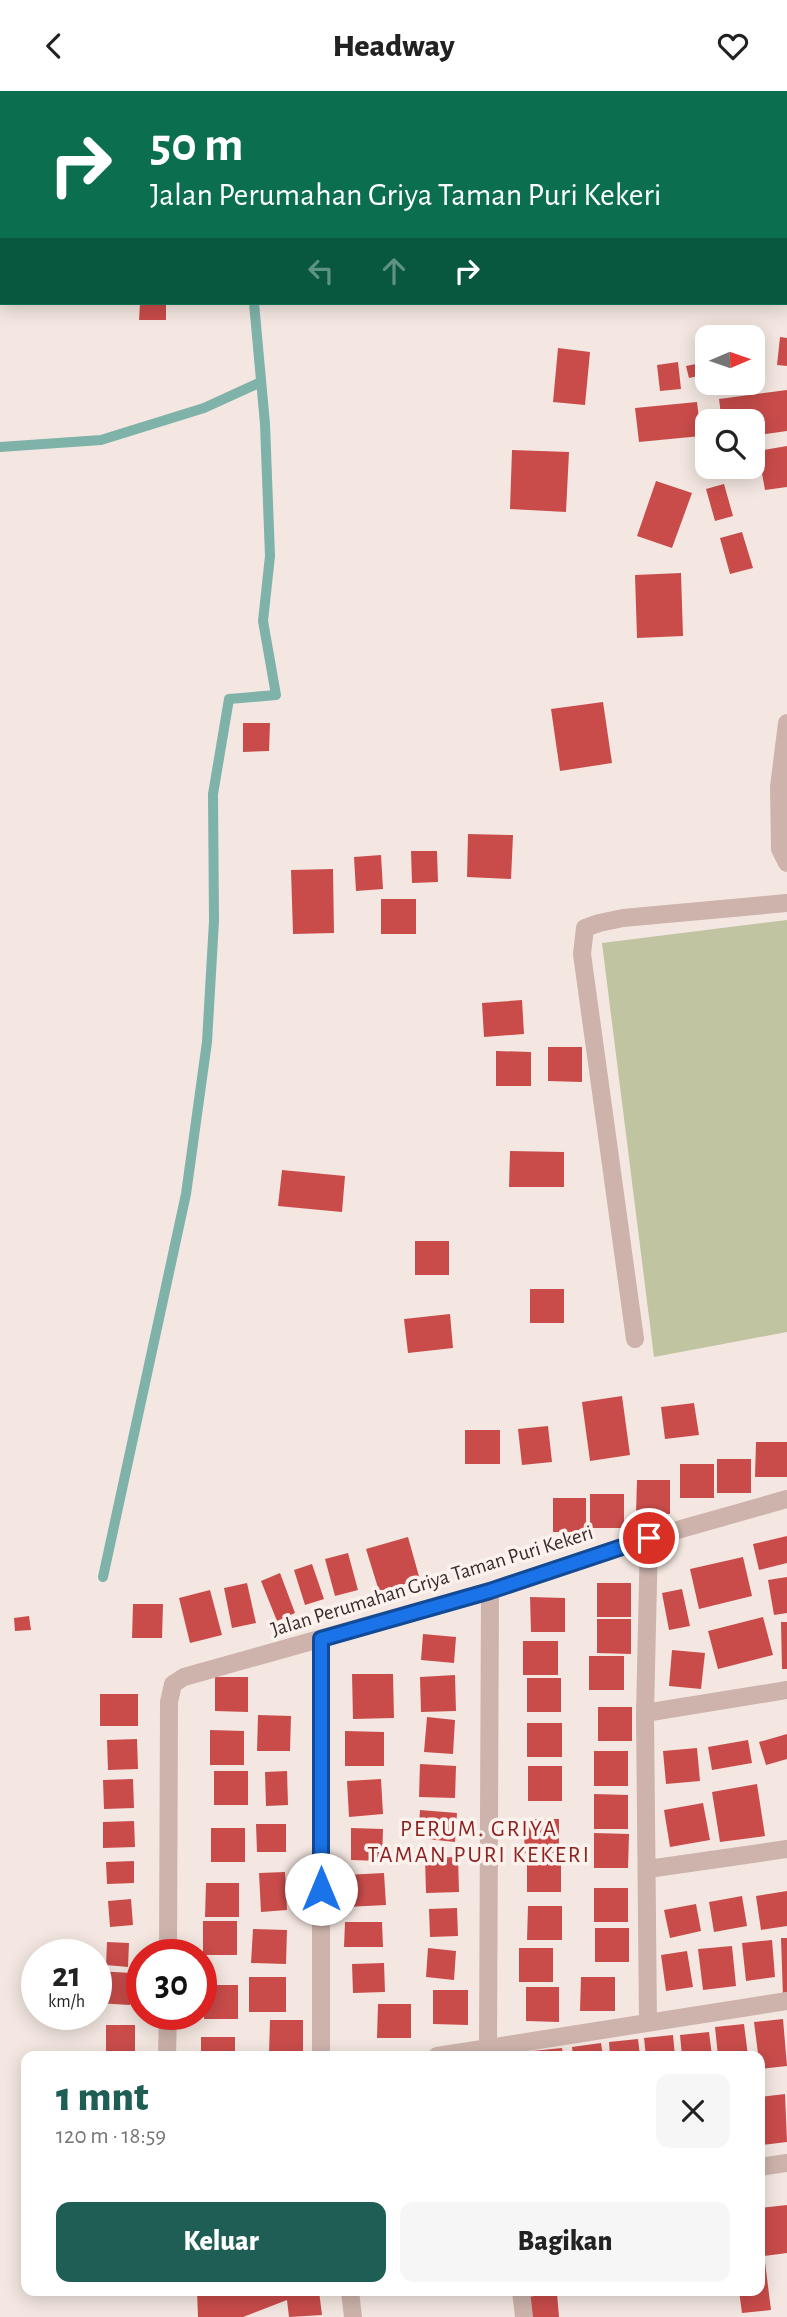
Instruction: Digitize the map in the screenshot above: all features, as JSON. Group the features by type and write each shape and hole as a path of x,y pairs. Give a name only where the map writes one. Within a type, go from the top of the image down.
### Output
{"street":[{"path":"787,723 779,787 780,849 787,863"},
{"path":"635,1339 582,954 585,928 599,922 623,918 787,903"},
{"name":"Jalan Perumahan Griya Taman Puri Kekeri","path":"168,1939 169,1702 173,1684 184,1677 490,1591 649,1538 787,1499"},
{"path":"648,2022 645,1713 649,1538"},
{"path":"488,2047 490,1591"},
{"path":"321,1639 321,2051"},
{"path":"645,1713 787,1690"},
{"path":"648,1868 787,1849"},
{"path":"465,2051 787,2001"},
{"path":"167,2030 167,2051"},
{"path":"765,2166 787,2163"},
{"path":"351,2296 353,2317"},
{"path":"522,2296 524,2317"}],"green space":[{"path":"787,920 787,1332 654,1357 602,943"}],"building":[{"path":"140,305 166,305 166,320 139,320"},
{"path":"780,337 787,338 787,366 777,365"},
{"path":"558,348 590,352 585,405 553,402"},
{"path":"678,362 681,389 660,391 657,365"},
{"path":"695,364 695,377 689,378 686,366"},
{"path":"787,390 787,431 765,434 765,409 720,409 719,399"},
{"path":"697,402 695,437 639,442 635,408"},
{"path":"787,446 787,487 765,490 765,450"},
{"path":"512,450 569,452 566,512 510,509"},
{"path":"656,481 692,493 672,548 637,536"},
{"path":"724,484 733,516 715,521 706,489"},
{"path":"742,532 753,568 730,574 720,538"},
{"path":"681,573 683,636 637,638 635,575"},
{"path":"603,702 612,763 560,771 551,709"},
{"path":"243,723 270,723 269,751 243,752"},
{"path":"468,834 513,835 511,879 467,877"},
{"path":"411,851 437,851 438,882 412,883"},
{"path":"381,855 383,889 356,891 354,857"},
{"path":"333,869 334,933 293,934 291,870"},
{"path":"381,899 416,899 416,934 381,934"},
{"path":"522,1000 524,1034 484,1037 482,1003"},
{"path":"548,1047 582,1047 582,1082 548,1081"},
{"path":"496,1051 531,1052 531,1086 496,1086"},
{"path":"510,1151 564,1152 564,1187 509,1187"},
{"path":"282,1170 345,1176 342,1212 278,1206"},
{"path":"415,1241 449,1241 449,1275 415,1275"},
{"path":"530,1289 564,1289 564,1323 530,1323"},
{"path":"450,1314 453,1348 408,1353 404,1319"},
{"path":"622,1396 630,1455 590,1461 582,1402"},
{"path":"694,1403 699,1435 665,1439 661,1407"},
{"path":"548,1426 552,1462 522,1465 518,1429"},
{"path":"465,1430 500,1430 500,1464 465,1464"},
{"path":"756,1442 787,1442 787,1477 755,1477"},
{"path":"717,1459 751,1459 751,1493 717,1493"},
{"path":"680,1464 714,1464 714,1498 680,1498"},
{"path":"637,1480 670,1480 670,1514 636,1514"},
{"path":"590,1494 624,1494 624,1528 590,1528"},
{"path":"553,1498 586,1498 586,1532 553,1532"},
{"path":"787,1536 787,1563 759,1570 753,1544"},
{"path":"408,1537 420,1580 379,1591 366,1549"},
{"path":"348,1553 358,1590 335,1596 325,1559"},
{"path":"743,1557 752,1596 699,1609 690,1569"},
{"path":"312,1564 324,1599 305,1605 294,1570"},
{"path":"280,1573 295,1613 277,1621 261,1581"},
{"path":"787,1577 787,1613 774,1615 768,1580"},
{"path":"247,1583 256,1623 232,1628 224,1588"},
{"path":"597,1583 631,1583 631,1617 597,1617"},
{"path":"682,1589 690,1626 669,1630 662,1593"},
{"path":"210,1590 222,1635 190,1643 179,1598"},
{"path":"530,1597 565,1598 565,1632 531,1632"},
{"path":"133,1604 163,1604 162,1638 132,1638"},
{"path":"29,1616 31,1630 15,1631 14,1618"},
{"path":"763,1617 773,1655 718,1669 708,1631"},
{"path":"597,1619 631,1619 631,1654 597,1653"},
{"path":"781,1622 787,1622 787,1669 782,1669"},
{"path":"423,1634 456,1637 454,1663 421,1660"},
{"path":"523,1641 558,1641 558,1675 523,1675"},
{"path":"672,1650 705,1653 701,1689 669,1686"},
{"path":"589,1656 624,1656 624,1690 589,1690"},
{"path":"352,1674 393,1674 394,1718 353,1719"},
{"path":"455,1675 456,1711 421,1712 420,1677"},
{"path":"215,1677 248,1677 248,1712 215,1711"},
{"path":"527,1678 561,1678 561,1712 527,1712"},
{"path":"100,1694 138,1694 138,1726 100,1726"},
{"path":"598,1707 632,1707 632,1741 598,1741"},
{"path":"258,1715 291,1716 290,1751 257,1751"},
{"path":"427,1717 455,1720 453,1754 424,1752"},
{"path":"527,1723 562,1723 562,1757 527,1757"},
{"path":"210,1730 244,1731 244,1765 210,1765"},
{"path":"345,1731 384,1732 384,1766 345,1766"},
{"path":"787,1734 787,1759 766,1765 759,1742"},
{"path":"137,1739 138,1769 108,1770 107,1740"},
{"path":"748,1740 752,1763 712,1770 708,1747"},
{"path":"697,1748 700,1781 666,1784 663,1751"},
{"path":"594,1751 628,1751 628,1786 594,1786"},
{"path":"420,1764 456,1766 455,1798 419,1797"},
{"path":"528,1766 562,1766 562,1801 528,1801"},
{"path":"214,1771 248,1771 248,1805 214,1805"},
{"path":"287,1771 288,1805 266,1806 265,1772"},
{"path":"133,1779 134,1808 104,1809 103,1780"},
{"path":"381,1779 383,1814 349,1817 347,1781"},
{"path":"757,1784 765,1836 720,1842 712,1792"},
{"path":"594,1794 628,1795 628,1829 594,1829"},
{"path":"703,1803 710,1840 670,1847 664,1810"},
{"path":"420,1810 457,1813 455,1842 418,1838"},
{"path":"525,1819 559,1819 559,1853 524,1853"},
{"path":"134,1821 135,1847 103,1848 103,1822"},
{"path":"256,1824 286,1824 286,1852 257,1852"},
{"path":"211,1828 245,1828 245,1862 211,1862"},
{"path":"351,1828 383,1829 382,1861 351,1860"},
{"path":"594,1833 629,1834 628,1868 594,1868"},
{"path":"458,1857 459,1892 426,1893 425,1858"},
{"path":"527,1858 561,1858 561,1892 527,1892"},
{"path":"134,1861 134,1883 107,1884 106,1862"},
{"path":"285,1872 287,1910 261,1912 259,1873"},
{"path":"384,1873 386,1905 346,1907 345,1875"},
{"path":"206,1883 239,1883 239,1917 205,1917"},
{"path":"594,1888 628,1888 628,1922 594,1922"},
{"path":"787,1891 787,1926 761,1930 756,1896"},
{"path":"742,1896 747,1926 714,1932 709,1902"},
{"path":"131,1899 133,1925 110,1927 108,1901"},
{"path":"696,1904 701,1931 670,1938 664,1910"},
{"path":"528,1906 562,1906 562,1940 527,1940"},
{"path":"457,1908 458,1936 430,1937 429,1909"},
{"path":"203,1921 237,1921 237,1955 217,1955 217,1939 203,1939"},
{"path":"345,1922 382,1922 383,1947 344,1947"},
{"path":"595,1928 629,1928 629,1962 595,1962"},
{"path":"253,1929 287,1930 286,1964 251,1963"},
{"path":"781,1938 787,1938 787,1996 783,1997"},
{"path":"772,1940 775,1977 746,1981 742,1943"},
{"path":"112,1942 126,1943 126,1967 112,1966"},
{"path":"732,1946 736,1986 703,1990 698,1949"},
{"path":"428,1948 456,1951 454,1980 426,1977"},
{"path":"519,1948 553,1948 553,1982 519,1982"},
{"path":"687,1951 693,1987 666,1991 661,1955"},
{"path":"384,1963 385,1992 353,1993 352,1964"},
{"path":"112,1972 126,1973 126,2005 112,2004"},
{"path":"249,1977 286,1977 286,2012 249,2012"},
{"path":"581,1977 615,1977 615,2011 580,2011"},
{"path":"217,1985 238,1985 238,2019 217,2019"},
{"path":"526,1987 559,1987 559,2022 526,2021"},
{"path":"433,1990 468,1990 468,2025 433,2024"},
{"path":"378,2004 411,2004 411,2038 377,2038"},
{"path":"783,2019 787,2066 765,2068 765,2051 758,2051 754,2022"},
{"path":"270,2020 303,2020 303,2051 269,2051"},
{"path":"744,2024 747,2051 717,2051 715,2027"},
{"path":"112,2025 126,2025 126,2030 135,2030 135,2051 106,2051 106,2030 112,2030"},
{"path":"709,2032 711,2051 682,2051 680,2035"},
{"path":"673,2035 675,2051 645,2051 644,2038"},
{"path":"201,2037 235,2037 235,2051 201,2051"},
{"path":"638,2039 639,2051 610,2051 609,2042"},
{"path":"601,2043 602,2051 572,2051 572,2047"},
{"path":"562,2048 562,2051 532,2051"},
{"path":"785,2094 787,2142 765,2145 765,2096"},
{"path":"787,2205 787,2253 765,2256 765,2207"},
{"path":"765,2262 771,2310 742,2313 740,2296 765,2296"},
{"path":"197,2296 320,2296 322,2315 289,2317 287,2300 243,2317 198,2317"},
{"path":"557,2296 559,2317 529,2317 527,2297"}],"waterway":[{"path":"103,1577 186,1194 207,1042 214,921 213,794 229,699 276,695 263,621 270,556 265,424 254,305"},
{"path":"0,447 101,440 204,408 261,382"}],"district":[{"name":"PERUM. GRIYA TAMAN PURI KEKERI","path":"479,1842"}],"route":[{"path":"321,1889 321,1639 490,1591 649,1538"}]}
